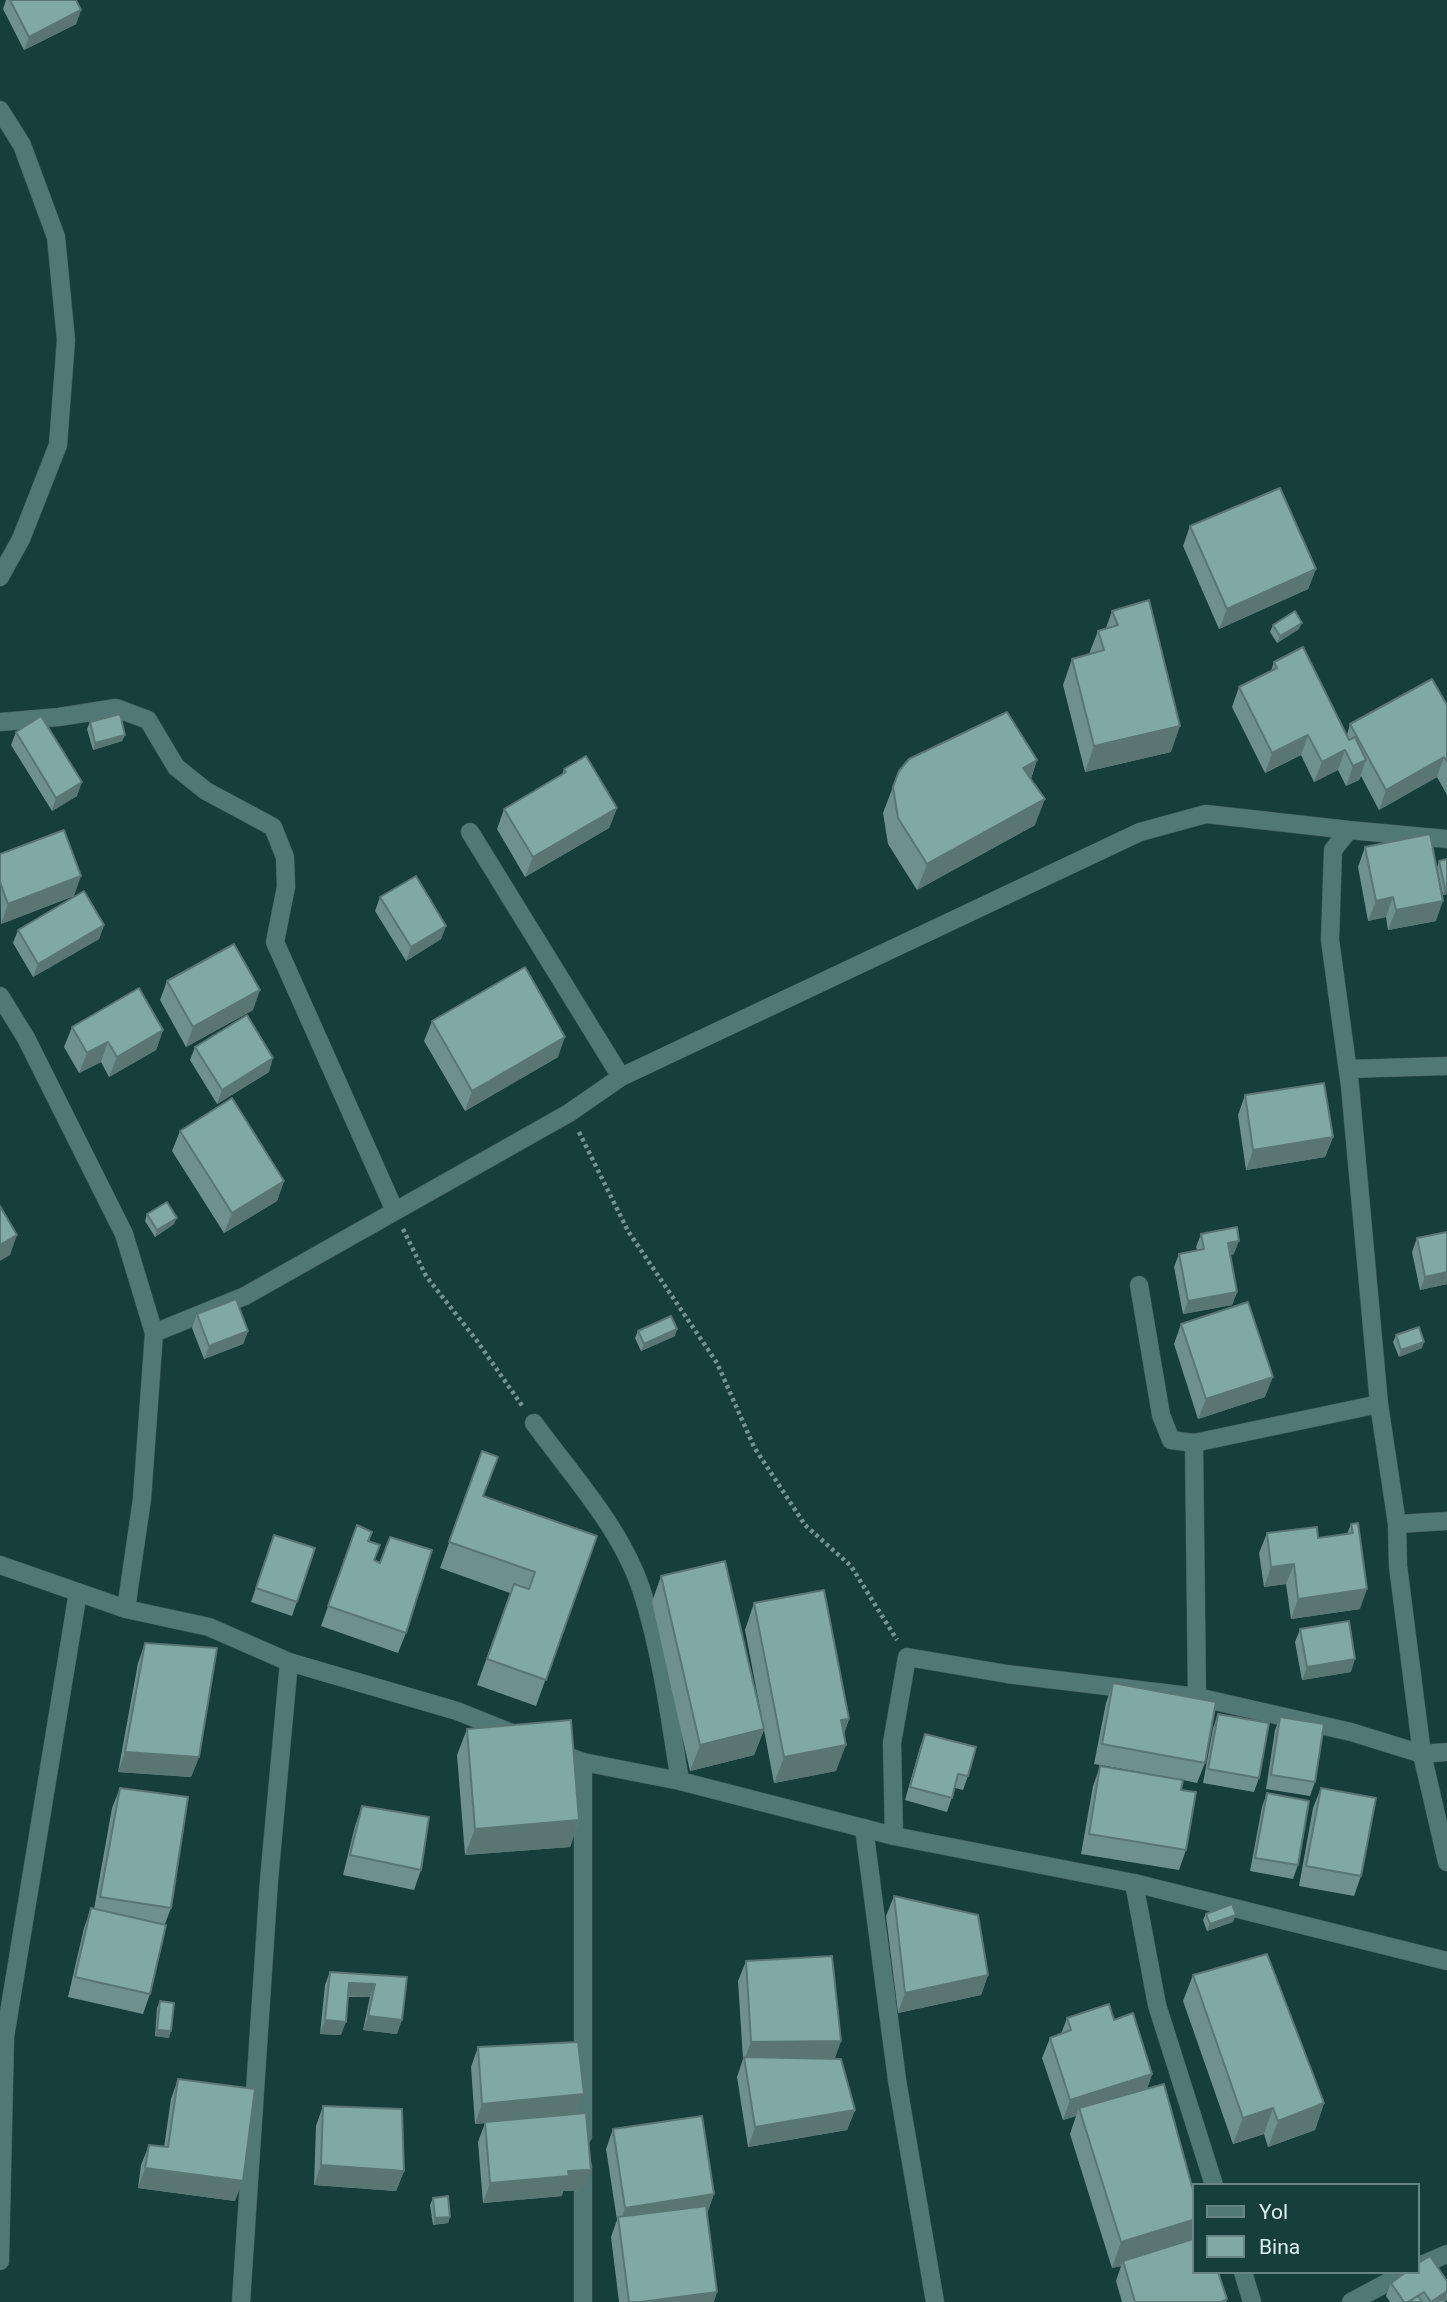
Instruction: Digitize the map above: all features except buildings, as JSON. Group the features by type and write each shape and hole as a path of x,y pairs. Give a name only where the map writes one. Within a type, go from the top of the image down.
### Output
{"street":[{"path":"0,110 22,145 56,237 66,340 58,445 21,539 0,577"},
{"path":"0,722 60,718 116,708 148,720 176,767 206,791 273,827 285,858 286,887 275,942 394,1209"},
{"path":"154,1333 245,1296 569,1112 621,1077 1140,832 1206,814 1447,839"},
{"path":"1349,830 1333,850 1330,940 1348,1069 1379,1404 1397,1524 1398,1566 1422,1754 1447,1862"},
{"path":"470,832 621,1077"},
{"path":"0,996 26,1038 124,1234 154,1333 142,1499 126,1609"},
{"path":"1348,1069 1447,1066"},
{"path":"1139,1285 1161,1415 1171,1440 1194,1443 1379,1404"},
{"path":"534,1423 598,1508 626,1556 644,1596 663,1680 680,1781"},
{"path":"1194,1443 1197,1697"},
{"path":"1397,1524 1447,1521"},
{"path":"0,1565 126,1609 209,1627 289,1662 457,1711 533,1742"},
{"path":"0,2261 5,2037 78,1592"},
{"path":"894,1836 892,1742 907,1657 1007,1674 1197,1697 1352,1732 1422,1754 1447,1752"},
{"path":"241,2302 269,1880 289,1662"},
{"path":"558,1752 583,1762 680,1781 894,1836 1134,1884 1447,1961"},
{"path":"583,1762 583,2302"},
{"path":"864,1828 897,2080 935,2302"},
{"path":"1134,1884 1157,2005 1213,2183"},
{"path":"1419,2266 1447,2254"},
{"path":"1243,2274 1252,2302"},
{"path":"1351,2302 1404,2274"}],"path":[{"path":"569,1112 628,1231 717,1363 754,1447 805,1525 851,1566 907,1657"},
{"path":"394,1209 426,1276 477,1341 534,1423"}]}
